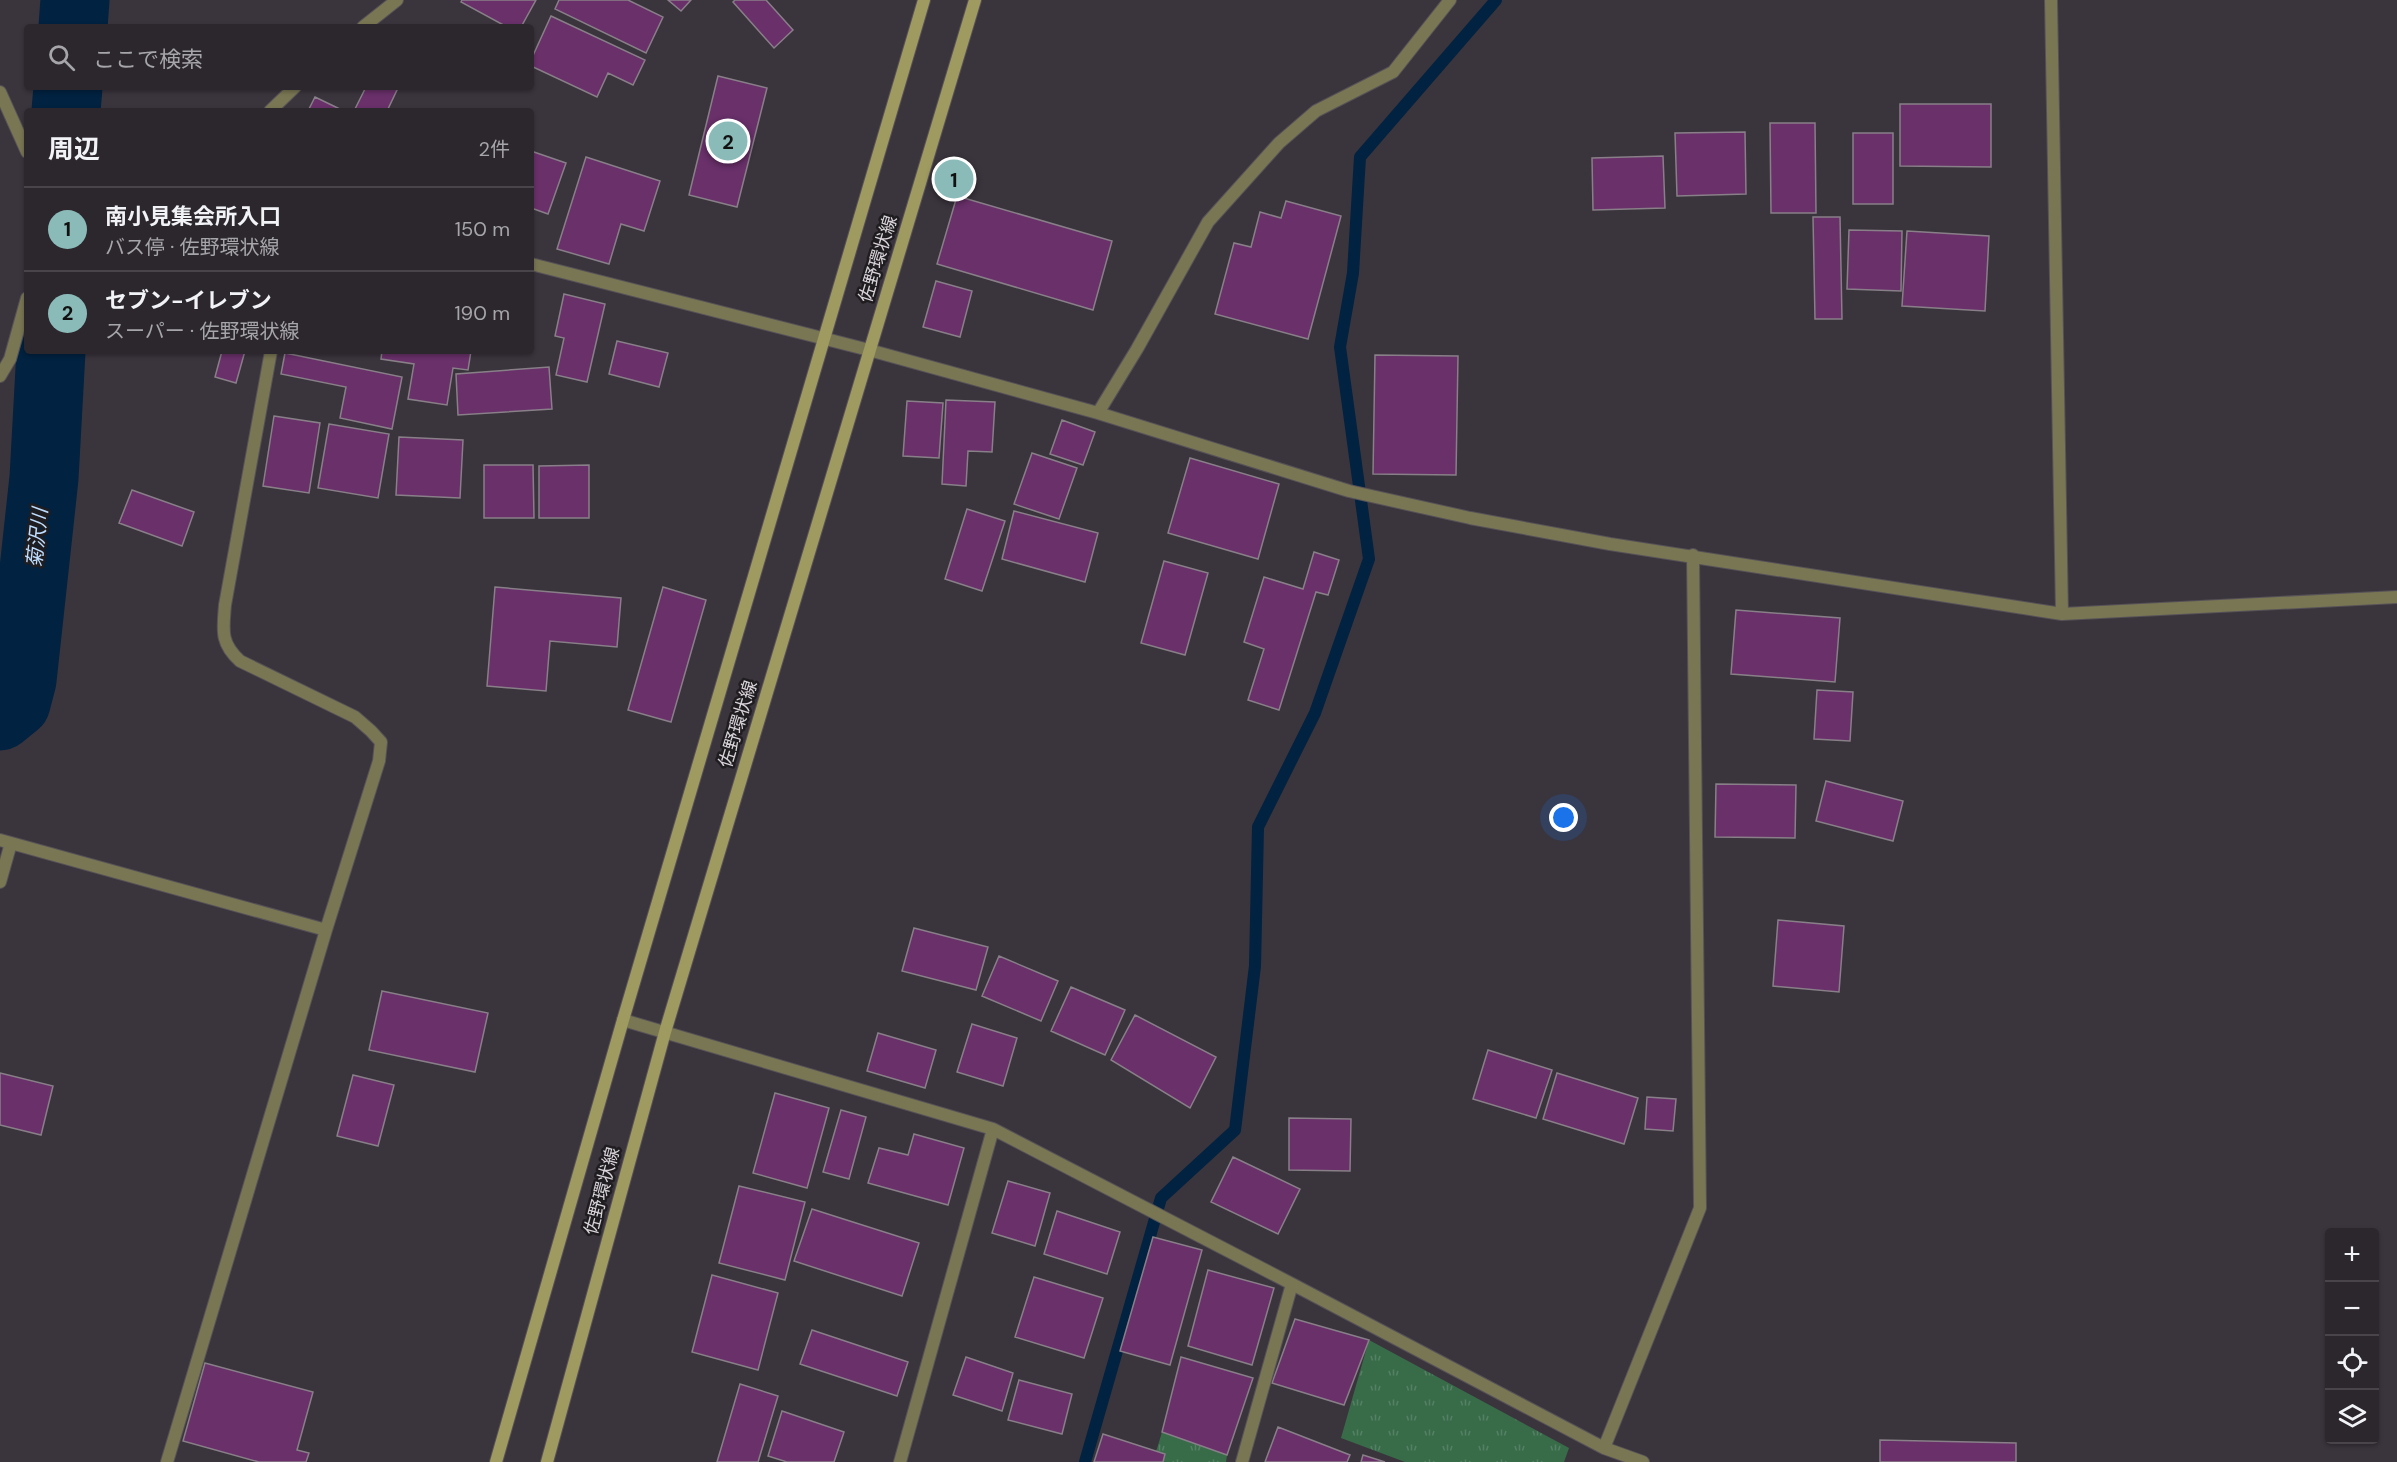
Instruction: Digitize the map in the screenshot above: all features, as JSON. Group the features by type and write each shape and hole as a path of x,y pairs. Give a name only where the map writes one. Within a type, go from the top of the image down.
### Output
{"main road":[{"name":"佐野環状線","path":"496,1462 623,1020 924,0"},
{"name":"佐野環状線","path":"547,1462 665,1032 975,0"}],"street":[{"path":"367,24 397,0"},
{"path":"1098,413 1137,349 1208,222 1279,143 1316,111 1393,72 1450,0"},
{"path":"2051,0 2062,614"},
{"path":"273,108 292,90"},
{"path":"0,92 24,145"},
{"path":"534,265 869,350 1098,413 1349,491 1481,520 1610,544 2062,614 2397,597"},
{"path":"0,376 10,359 24,309"},
{"path":"167,1462 326,930 379,761 381,742 355,717 240,661 228,650 223,630 225,605 271,354"},
{"path":"1604,1448 1700,1208 1692,555"},
{"path":"0,882 6,842 326,930"},
{"path":"623,1020 993,1129 1604,1448 1643,1462"},
{"path":"900,1462 993,1129"},
{"path":"1242,1462 1292,1284"}],"green space":[{"path":"1369,1340 1569,1448 1564,1462 1405,1462 1341,1438"},
{"path":"1162,1432 1227,1455 1226,1462 1153,1462"}],"building":[{"path":"462,0 536,0 523,24 501,24 461,2"},
{"path":"559,0 628,0 663,17 646,53 555,9"},
{"path":"668,0 691,0 681,11"},
{"path":"735,0 766,0 793,30 774,48 733,2"},
{"path":"551,16 645,60 633,85 608,73 597,97 534,67 534,53"},
{"path":"718,76 767,88 737,207 689,195"},
{"path":"364,90 397,90 388,108 356,108"},
{"path":"315,97 338,108 310,108"},
{"path":"1900,104 1991,104 1991,167 1900,166"},
{"path":"1770,123 1815,123 1816,213 1771,213"},
{"path":"1745,132 1746,194 1677,196 1675,133"},
{"path":"1853,133 1893,133 1893,204 1853,204"},
{"path":"534,152 566,163 548,214 534,209"},
{"path":"1663,156 1665,208 1593,210 1592,158"},
{"path":"586,157 660,181 644,231 621,224 609,264 557,249"},
{"path":"957,196 1112,241 1093,310 937,264"},
{"path":"1286,201 1341,216 1308,339 1215,314 1234,243 1251,247 1260,212 1281,218"},
{"path":"1813,217 1840,217 1842,319 1815,319"},
{"path":"1849,230 1902,231 1901,291 1847,289"},
{"path":"1907,231 1989,236 1985,311 1902,306"},
{"path":"936,281 972,291 960,337 923,327"},
{"path":"564,294 605,304 587,382 556,375 564,338 555,336"},
{"path":"617,341 668,353 659,387 609,374"},
{"path":"221,354 244,354 236,383 215,377"},
{"path":"285,354 290,354 402,377 392,429 340,418 346,387 281,374"},
{"path":"382,354 471,354 468,370 453,368 447,405 408,399 414,364 381,359"},
{"path":"1375,355 1458,356 1456,475 1373,474"},
{"path":"549,367 552,409 458,415 456,374"},
{"path":"946,400 995,402 992,452 968,451 966,486 942,484"},
{"path":"907,401 943,403 939,458 903,456"},
{"path":"274,416 320,423 309,493 263,486"},
{"path":"1062,420 1095,432 1083,465 1050,454"},
{"path":"329,424 389,434 378,498 318,488"},
{"path":"399,437 463,440 460,498 396,495"},
{"path":"1032,453 1077,468 1059,519 1014,504"},
{"path":"1190,458 1279,484 1258,559 1168,533"},
{"path":"484,465 533,465 534,518 484,518"},
{"path":"589,465 589,518 539,518 539,466"},
{"path":"132,490 194,512 182,546 119,523"},
{"path":"967,509 1005,521 982,591 945,579"},
{"path":"1014,511 1098,533 1085,582 1002,559"},
{"path":"1314,552 1339,560 1328,595 1316,592 1279,710 1248,700 1264,649 1244,642 1264,577 1303,589"},
{"path":"1164,561 1208,573 1185,655 1141,643"},
{"path":"495,587 621,598 617,647 550,641 546,691 487,686"},
{"path":"663,587 706,600 671,722 628,710"},
{"path":"1736,610 1840,618 1835,682 1731,674"},
{"path":"1817,690 1853,692 1850,741 1814,739"},
{"path":"1826,781 1903,801 1893,841 1816,821"},
{"path":"1716,784 1796,785 1795,838 1715,837"},
{"path":"1778,920 1844,926 1839,992 1773,986"},
{"path":"914,928 988,947 976,990 902,971"},
{"path":"999,956 1058,981 1041,1021 982,996"},
{"path":"1071,987 1125,1010 1105,1055 1051,1031"},
{"path":"382,991 488,1013 475,1072 369,1050"},
{"path":"1135,1015 1216,1057 1190,1108 1111,1060"},
{"path":"972,1024 1017,1038 1003,1086 957,1072"},
{"path":"878,1033 936,1050 925,1088 867,1071"},
{"path":"1488,1050 1552,1070 1536,1118 1473,1099"},
{"path":"0,1073 53,1086 41,1135 0,1125"},
{"path":"1557,1073 1638,1098 1624,1144 1543,1119"},
{"path":"353,1075 394,1085 378,1146 337,1136"},
{"path":"775,1093 829,1108 807,1188 753,1173"},
{"path":"1647,1097 1676,1099 1673,1131 1645,1129"},
{"path":"841,1110 866,1117 849,1179 823,1172"},
{"path":"1289,1118 1351,1119 1350,1171 1289,1170"},
{"path":"914,1134 964,1148 948,1205 868,1183 879,1148 908,1155"},
{"path":"1233,1157 1300,1189 1278,1234 1211,1202"},
{"path":"1008,1181 1050,1193 1035,1246 992,1233"},
{"path":"739,1186 805,1202 785,1280 719,1263"},
{"path":"812,1209 919,1243 902,1296 794,1261"},
{"path":"1057,1211 1120,1232 1107,1274 1044,1254"},
{"path":"1153,1237 1202,1250 1170,1365 1120,1351"},
{"path":"1208,1270 1274,1288 1252,1365 1188,1346"},
{"path":"712,1275 778,1293 758,1370 692,1352"},
{"path":"1034,1277 1103,1298 1084,1358 1015,1337"},
{"path":"1295,1319 1369,1340 1344,1405 1272,1383"},
{"path":"812,1330 908,1362 897,1396 800,1364"},
{"path":"966,1357 1013,1373 1002,1411 953,1395"},
{"path":"1181,1357 1253,1378 1227,1455 1162,1432"},
{"path":"205,1363 313,1392 297,1450 309,1453 306,1462 259,1462 183,1441"},
{"path":"1019,1380 1072,1394 1062,1434 1008,1420"},
{"path":"740,1384 778,1396 758,1462 717,1462"},
{"path":"782,1411 844,1432 834,1462 787,1462 768,1456"},
{"path":"1278,1427 1350,1455 1347,1462 1265,1462"},
{"path":"1103,1434 1165,1454 1163,1462 1094,1462"},
{"path":"1880,1440 2016,1443 2016,1462 1880,1462"},
{"path":"1363,1455 1385,1462 1361,1462"}],"waterway":[{"name":"菊沢川","path":"73,24 75,0"},
{"path":"1085,1462 1161,1198 1235,1130 1255,966 1258,827 1315,713 1369,559 1340,347 1353,273 1360,157 1496,0"},
{"name":"菊沢川","path":"66,108 68,90"},
{"name":"菊沢川","path":"0,716 16,703 22,680 44,478 51,354"}],"place":[{"name":"セブン-イレブン","path":"728,141"},
{"name":"南小見集会所入口","path":"954,179"}]}
